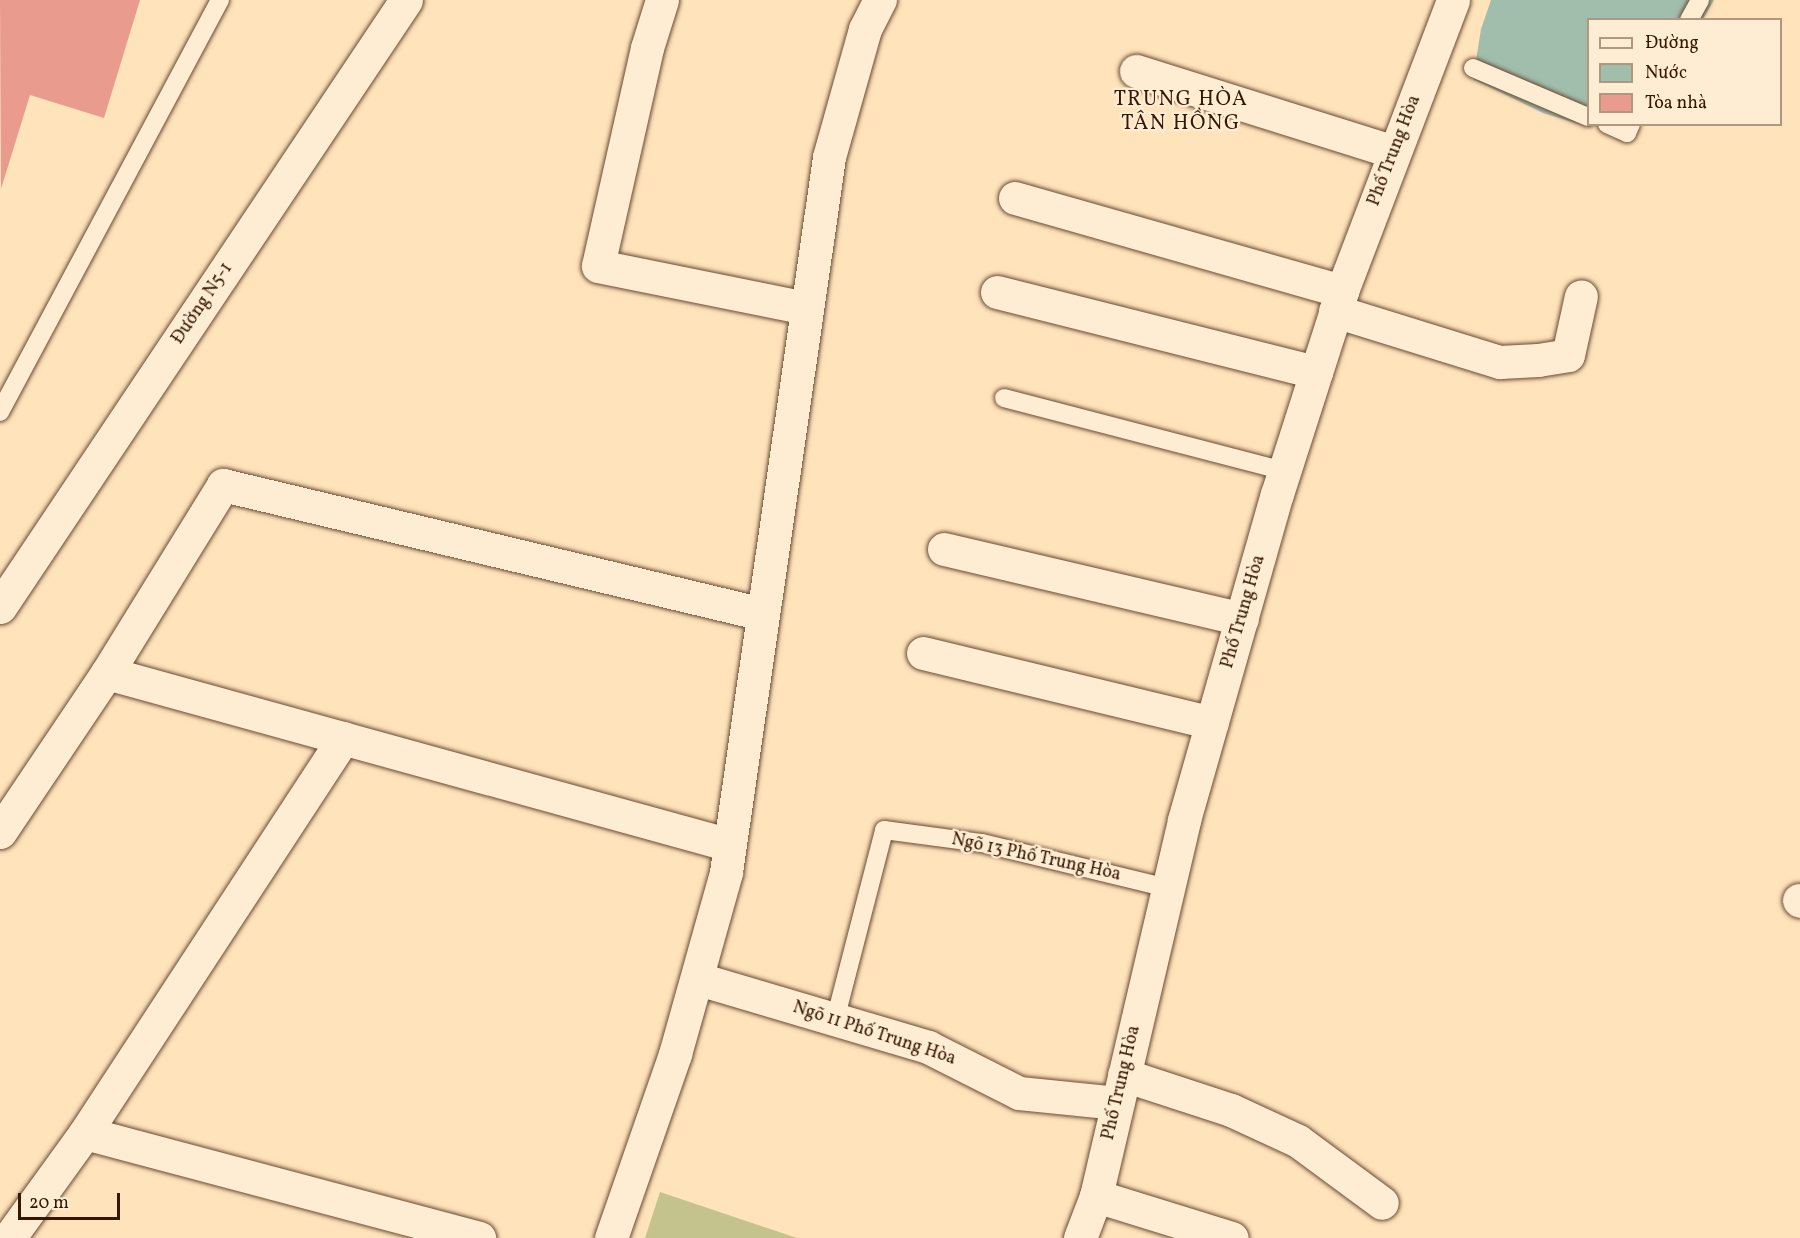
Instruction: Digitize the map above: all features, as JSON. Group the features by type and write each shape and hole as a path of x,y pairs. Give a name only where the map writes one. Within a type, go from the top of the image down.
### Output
{"street":[{"name":"Đường N5-1","path":"0,607 406,0"},
{"path":"662,0 647,48 598,266 807,308"},
{"path":"611,1238 699,979 730,845 829,157 866,29 880,0"},
{"name":"Phố Trung Hòa","path":"1080,1238 1096,1196 1168,888 1212,723 1285,471 1339,301 1453,0"},
{"path":"1136,71 1394,153"},
{"path":"1015,198 1339,301 1500,362 1538,360 1568,355 1581,296"},
{"path":"997,292 1316,372"},
{"path":"0,832 107,673 223,485 763,614"},
{"path":"944,549 1242,619"},
{"path":"923,653 1212,723"},
{"path":"107,673 730,845"},
{"path":"9,1238 85,1133 343,738"},
{"name":"Ngõ 11 Phố Trung Hòa","path":"699,979 928,1047 1019,1093 1121,1089 1231,1110 1298,1141 1382,1203"},
{"path":"85,1133 479,1238"},
{"path":"1096,1196 1232,1238"}],"lane":[{"path":"0,412 220,0"},
{"path":"1690,18 1700,0"},
{"path":"1473,68 1587,117"},
{"path":"1611,126 1627,133 1630,126"},
{"path":"1004,398 1285,471"},
{"name":"Ngõ 13 Phố Trung Hòa","path":"835,1020 884,830 982,843 1168,888"}],"shaded area":[{"path":"660,1192 797,1238 645,1238"}],"water":[{"path":"1491,0 1714,0 1704,18 1587,18 1587,126 1610,127 1585,126 1543,113 1473,79 1481,29"}],"building":[{"path":"0,0 140,0 104,118 30,95 1,189"}],"district":[{"name":"TRUNG HÒA TÂN HỒNG","path":"1181,112"}]}
